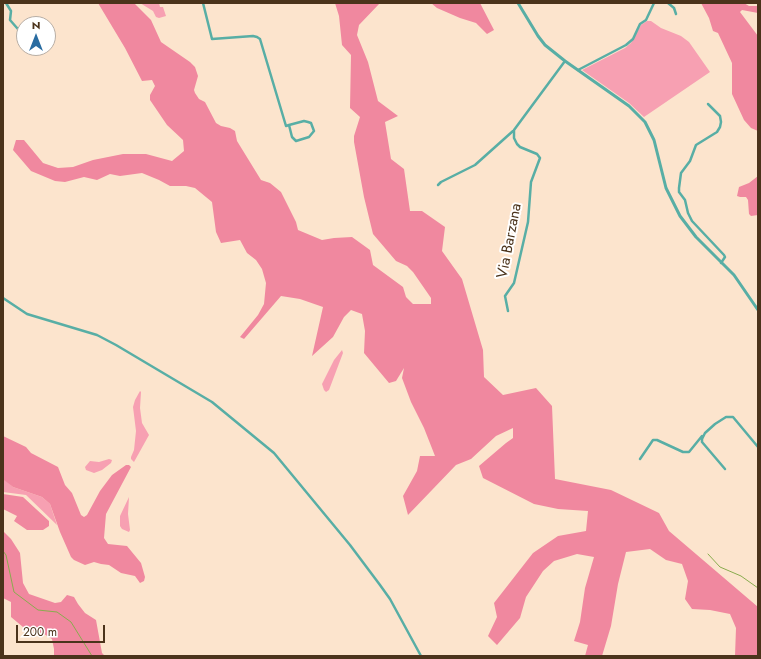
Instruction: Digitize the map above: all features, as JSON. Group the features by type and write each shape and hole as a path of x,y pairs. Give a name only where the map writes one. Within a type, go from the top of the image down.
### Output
{"street":[{"path":"6,3 11,11 10,20 16,27"},
{"path":"203,3 212,39 253,36 260,39 286,126 289,125 308,122 311,123 314,131 309,137 296,141 292,137 289,125"},
{"path":"518,3 540,38 549,48 629,106 645,122 654,140 663,180 673,205 686,225 741,285 758,310"},
{"path":"578,70 626,45 633,39 640,24 646,20 654,3"},
{"path":"668,3 674,8 676,14"},
{"path":"438,185 441,182 475,165 514,130 565,61"},
{"path":"708,104 720,116 720,127 717,132 696,145 689,163 681,173 679,192 685,200 692,221 724,255 725,257 721,262"},
{"name":"Via Barzana","path":"508,312 505,298 514,283 529,217 531,182 540,158 537,154 520,147 517,144 514,138 514,130"},
{"path":"3,298 27,314 97,335 116,345 212,402 271,450 286,466 350,545 380,585 390,599 421,656"},
{"path":"640,458 653,440 657,440 683,452 689,452 705,433 722,419 731,416 758,447"},
{"path":"705,433 702,439 703,444 725,469"},
{"path":"754,441 758,438"}],"shaded area":[{"path":"98,3 134,3 151,20 161,42 195,67 198,76 194,90 195,93 199,99 205,102 216,123 235,131 237,141 261,180 270,183 281,192 296,222 298,230 322,240 352,237 370,250 373,265 403,287 406,297 413,304 431,304 431,298 413,272 407,266 396,261 373,234 364,197 354,142 354,136 360,117 350,108 351,55 342,45 339,16 335,3 380,3 359,25 357,35 368,62 378,101 398,116 385,122 391,159 404,169 410,211 422,211 445,227 442,251 462,279 483,350 484,377 503,395 536,388 552,406 555,479 611,490 659,513 669,531 758,607 758,656 735,656 736,628 730,614 710,610 692,609 685,599 688,581 682,564 666,560 650,549 626,552 618,584 611,626 602,656 585,656 588,645 574,641 580,622 585,588 594,557 577,554 554,561 543,571 526,597 520,618 497,645 488,636 497,617 494,603 533,553 558,536 586,531 588,511 558,509 534,504 483,478 479,466 513,438 513,428 496,436 471,459 456,465 408,515 403,496 417,471 420,456 435,456 402,378 404,368 396,381 389,383 364,353 365,331 362,314 351,310 344,317 333,337 312,356 323,307 300,299 281,296 244,339 240,337 258,315 264,304 266,283 262,269 256,260 247,253 240,240 221,243 216,232 212,202 195,188 186,186 170,186 142,173 120,176 110,174 97,180 84,177 65,182 55,181 31,171 13,150 16,140 24,140 43,163 58,168 73,167 93,160 123,154 146,154 172,161 184,151 183,140 167,125 150,100 150,95 155,86 152,80 142,81 125,48"},
{"path":"140,3 159,3 160,7 163,7 166,16 159,18 156,17 153,11"},
{"path":"431,3 480,3 494,30 487,34 476,23 437,8"},
{"path":"701,3 744,3 749,6 758,6 758,13 742,10 740,12 758,36 758,131 751,128 744,120 732,94 732,63 718,33 713,31 709,18"},
{"path":"647,21 651,21 661,28 681,36 689,42 710,72 644,117 629,103 582,70 625,48 631,43 641,25"},
{"path":"758,176 758,215 751,216 749,214 748,200 746,197 737,196 739,187 749,183"},
{"path":"342,350 343,353 329,390 326,392 322,384 334,360"},
{"path":"140,391 142,423 149,435 134,462 131,459 134,450 136,431 133,407"},
{"path":"3,436 26,447 31,453 58,467 65,485 72,493 81,515 84,517 87,515 100,491 112,475 126,465 131,467 106,514 104,538 108,544 127,546 141,563 145,577 144,581 140,583 135,576 121,573 109,565 94,562 85,565 71,557 50,504 42,497 13,487 4,480 3,485"},
{"path":"109,459 112,460 111,463 102,470 94,473 86,470 85,467 90,461 99,462"},
{"path":"4,479 13,487 42,497 50,504 57,525 26,495 3,492"},
{"path":"3,494 23,497 49,521 49,526 43,530 27,530 14,521 17,516 3,509"},
{"path":"129,497 129,532 122,529 120,526 120,516"},
{"path":"3,531 11,539 20,553 23,583 29,594 55,603 61,602 67,595 74,597 85,613 96,620 102,653 105,656 54,656 52,639 44,634 23,627 11,617 11,602 3,598"}],"waterway":[{"path":"3,551 6,555 14,592 38,610 57,612 71,622 92,656"},
{"path":"708,554 720,567 741,576 758,588"}]}
